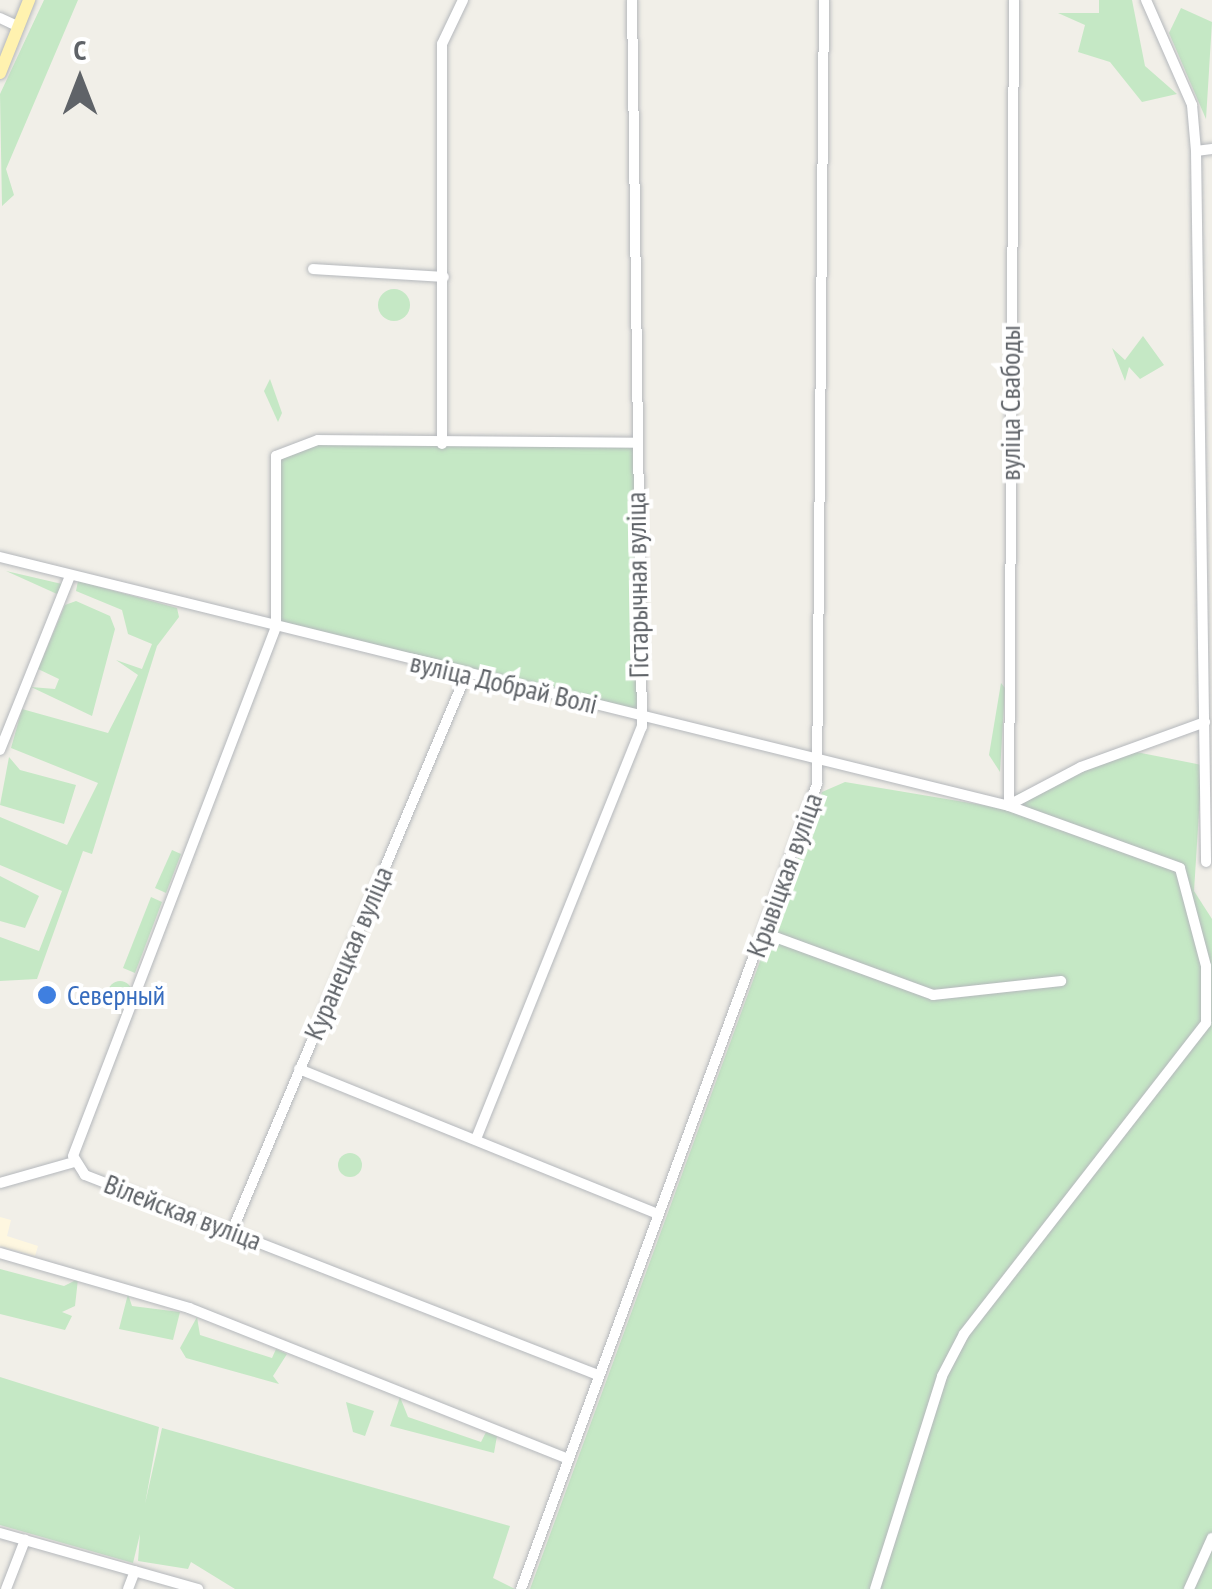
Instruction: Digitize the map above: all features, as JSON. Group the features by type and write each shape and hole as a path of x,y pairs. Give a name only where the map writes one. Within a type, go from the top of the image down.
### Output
{"main road":[{"path":"0,73 29,0"}],"street":[{"path":"463,0 442,44 442,444 635,443"},
{"name":"Гістарычная вуліца","path":"476,1138 641,716 632,0"},
{"name":"Крывіцкая вуліца","path":"521,1589 566,1458 764,934 820,762 824,0"},
{"name":"вуліца Свабоды","path":"1009,806 1014,0"},
{"path":"875,1589 942,1376 1005,1278 1206,1023 1209,965 1180,868 1209,861 1196,151 1192,105 1146,0"},
{"path":"0,18 19,27"},
{"path":"1196,151 1212,150"},
{"path":"313,270 444,277"},
{"name":"Вілейская вуліца","path":"442,444 318,440 276,456 276,627 74,1144 74,1162 85,1175 598,1375"},
{"name":"вуліца Добрай Волі","path":"0,557 1009,806 1180,868"},
{"path":"0,750 70,576"},
{"name":"Куранецкая вуліца","path":"232,1231 466,675"},
{"path":"1009,806 1081,767 1205,722"},
{"path":"764,934 934,996 1061,981"},
{"path":"299,1069 658,1214"},
{"path":"0,1183 74,1162"},
{"path":"0,1253 189,1308 566,1458"},
{"path":"0,1533 198,1589"},
{"path":"1189,1589 1212,1538"},
{"path":"6,1589 25,1540"},
{"path":"128,1589 134,1571"}],"shaded area":[{"path":"0,1217 11,1220 7,1236 38,1246 35,1256 0,1246"}],"green space":[{"path":"44,0 78,0 6,169 14,195 2,206 0,94"},
{"path":"1099,0 1132,0 1145,66 1177,94 1142,102 1110,62 1078,52 1085,25 1058,13 1099,13"},
{"path":"1181,8 1212,22 1206,119 1169,33"},
{"path":"394,289 406,293 410,305 406,317 394,321 382,317 378,305 382,293"},
{"path":"1143,336 1164,365 1140,379 1129,367 1125,381 1112,348 1125,360"},
{"path":"270,379 282,413 278,422 264,391"},
{"path":"318,440 635,443 641,715 276,627 276,456"},
{"path":"6,571 62,584 57,594"},
{"path":"78,581 177,608 179,617 157,646 92,854 83,851 37,979 0,981 0,937 39,951 62,891 0,865 0,817 67,845 98,783 11,748 22,709 108,733 138,675 116,660 142,669 152,644 128,634 122,610 76,591"},
{"path":"76,601 110,616 115,629 92,716 31,687 55,689 59,679 38,669 65,605"},
{"path":"1001,683 1005,688 1000,772 989,755"},
{"path":"1131,751 1202,765 1194,891 1212,919 1212,1589 530,1589 822,792 845,782 1024,812 1009,806 1017,794"},
{"path":"9,757 20,770 76,785 64,824 0,805"},
{"path":"172,850 181,854 166,893 155,888"},
{"path":"0,876 39,896 25,928 0,921"},
{"path":"151,897 162,902 135,973 123,968"},
{"path":"120,981 132,993 120,1005 108,993"},
{"path":"350,1153 362,1165 350,1177 338,1165"},
{"path":"0,1269 64,1286 78,1279 75,1306 62,1312 72,1316 65,1330 0,1314"},
{"path":"128,1294 132,1306 180,1312 173,1340 119,1329"},
{"path":"197,1317 200,1335 272,1358 276,1349 287,1354 273,1376 279,1384 186,1358 180,1348"},
{"path":"0,1377 159,1427 145,1504 162,1428 510,1526 493,1578 515,1589 235,1589 191,1562 188,1569 138,1561 140,1534 133,1563 0,1525"},
{"path":"400,1397 408,1417 481,1442 486,1432 497,1436 494,1453 390,1426"},
{"path":"346,1402 374,1411 365,1436 353,1432"}],"place":[{"name":"Северный","path":"47,995"}]}
